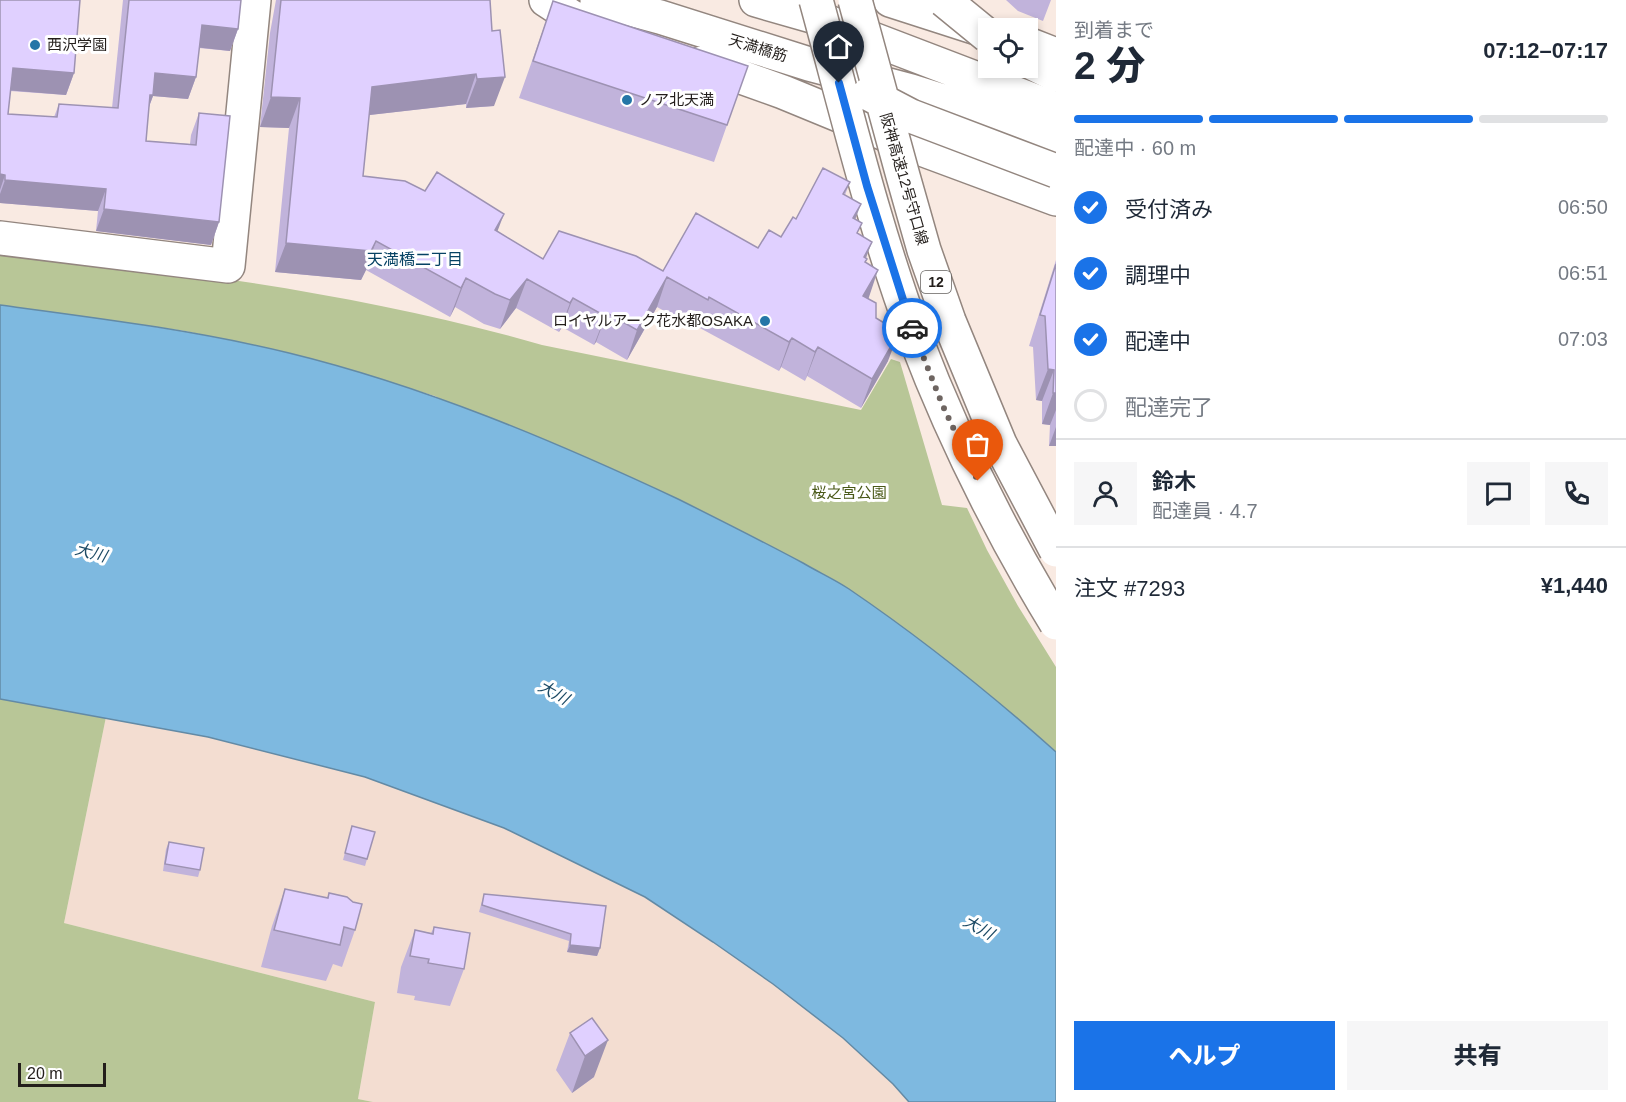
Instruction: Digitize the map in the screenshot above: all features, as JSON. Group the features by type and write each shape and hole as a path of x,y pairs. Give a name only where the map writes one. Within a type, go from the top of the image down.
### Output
{"main road":[{"path":"0,238 228,266 254,0"},
{"path":"546,0 572,17 783,92 924,150 1056,199"},
{"name":"天満橋筋","path":"597,0 668,19 809,64 872,80 990,116 1056,141"},
{"path":"756,0 815,17 1056,109"},
{"path":"792,0 813,43 840,70 873,96 949,131 1056,171"},
{"name":"12","path":"816,0 870,197 915,335 967,460 998,522 1056,623"},
{"name":"阪神高速12号守口線","path":"855,0 924,250 949,321 1000,444 1056,550"},
{"path":"872,80 886,72 894,48 891,0 978,28"},
{"path":"944,0 978,28"},
{"path":"962,0 986,18"},
{"path":"1038,48 1056,55"},
{"path":"1038,66 1056,75"}],"shaded area":[{"path":"106,717 208,737 365,777 504,828 645,897 713,942 773,984 843,1038 909,1102 373,1102 358,1099 375,1002 64,923"}],"green space":[{"name":"桜之宮公園","path":"0,252 150,269 314,293 430,316 542,345 861,410 891,359 900,362 942,505 967,508 1018,606 1056,667 1056,752 951,665 435,396 290,353 185,331 0,305"},
{"path":"0,699 106,717 64,923 375,1002 358,1099 373,1102 0,1102"}],"water":[{"name":"大川","path":"0,305 145,325 289,353 389,381 487,416 678,499 788,555 843,585 929,647 1056,752 1056,1102 909,1102 843,1038 773,984 713,942 645,897 504,828 365,777 208,737 0,699"}],"building":[{"path":"0,0 80,0 74,73 13,68 8,114 57,117 59,104 118,108 129,0 241,0 238,29 202,25 196,77 155,73 153,95 150,95 146,141 196,145 199,113 230,116 219,222 104,209 106,189 5,180 5,175 0,174"},
{"path":"281,0 490,0 492,31 500,30 505,77 477,79 476,74 372,87 363,176 405,181 425,191 437,172 504,214 495,230 543,259 559,231 636,256 663,271 696,213 758,248 769,230 781,237 793,217 796,219 823,168 850,182 843,194 861,204 853,218 862,223 857,233 872,242 864,257 867,259 865,262 878,270 863,296 876,303 876,318 899,332 872,379 818,347 815,352 792,338 789,342 709,297 708,300 667,277 637,330 573,298 570,303 527,279 510,300 466,278 461,288 376,241 371,251 286,243 300,98 271,97"},
{"path":"553,1 748,66 727,125 533,61"},
{"path":"1056,264 1056,393 1053,393 1054,370 1048,369 1045,316 1040,315"},
{"path":"352,826 375,832 367,859 345,853"},
{"path":"169,842 204,848 200,870 165,864"},
{"path":"285,889 328,898 329,893 347,897 353,902 362,904 355,930 344,927 340,945 274,930"},
{"path":"484,894 606,906 600,948 570,945 571,934 482,905"},
{"path":"434,927 470,933 464,969 428,963 429,959 410,956 415,930 433,934"},
{"path":"592,1018 608,1040 585,1056 570,1033"}],"way so far":[{"path":"912,328 942,404 978,481"}],"place":[{"name":"西沢学園","path":"35,45"},
{"name":"ノア北天満","path":"627,100"},
{"name":"ロイヤルアーク花水都OSAKA","path":"765,321"}],"district":[{"name":"天満橋二丁目","path":"415,259"}],"route":[{"path":"839,83 867,186 912,328"}]}
